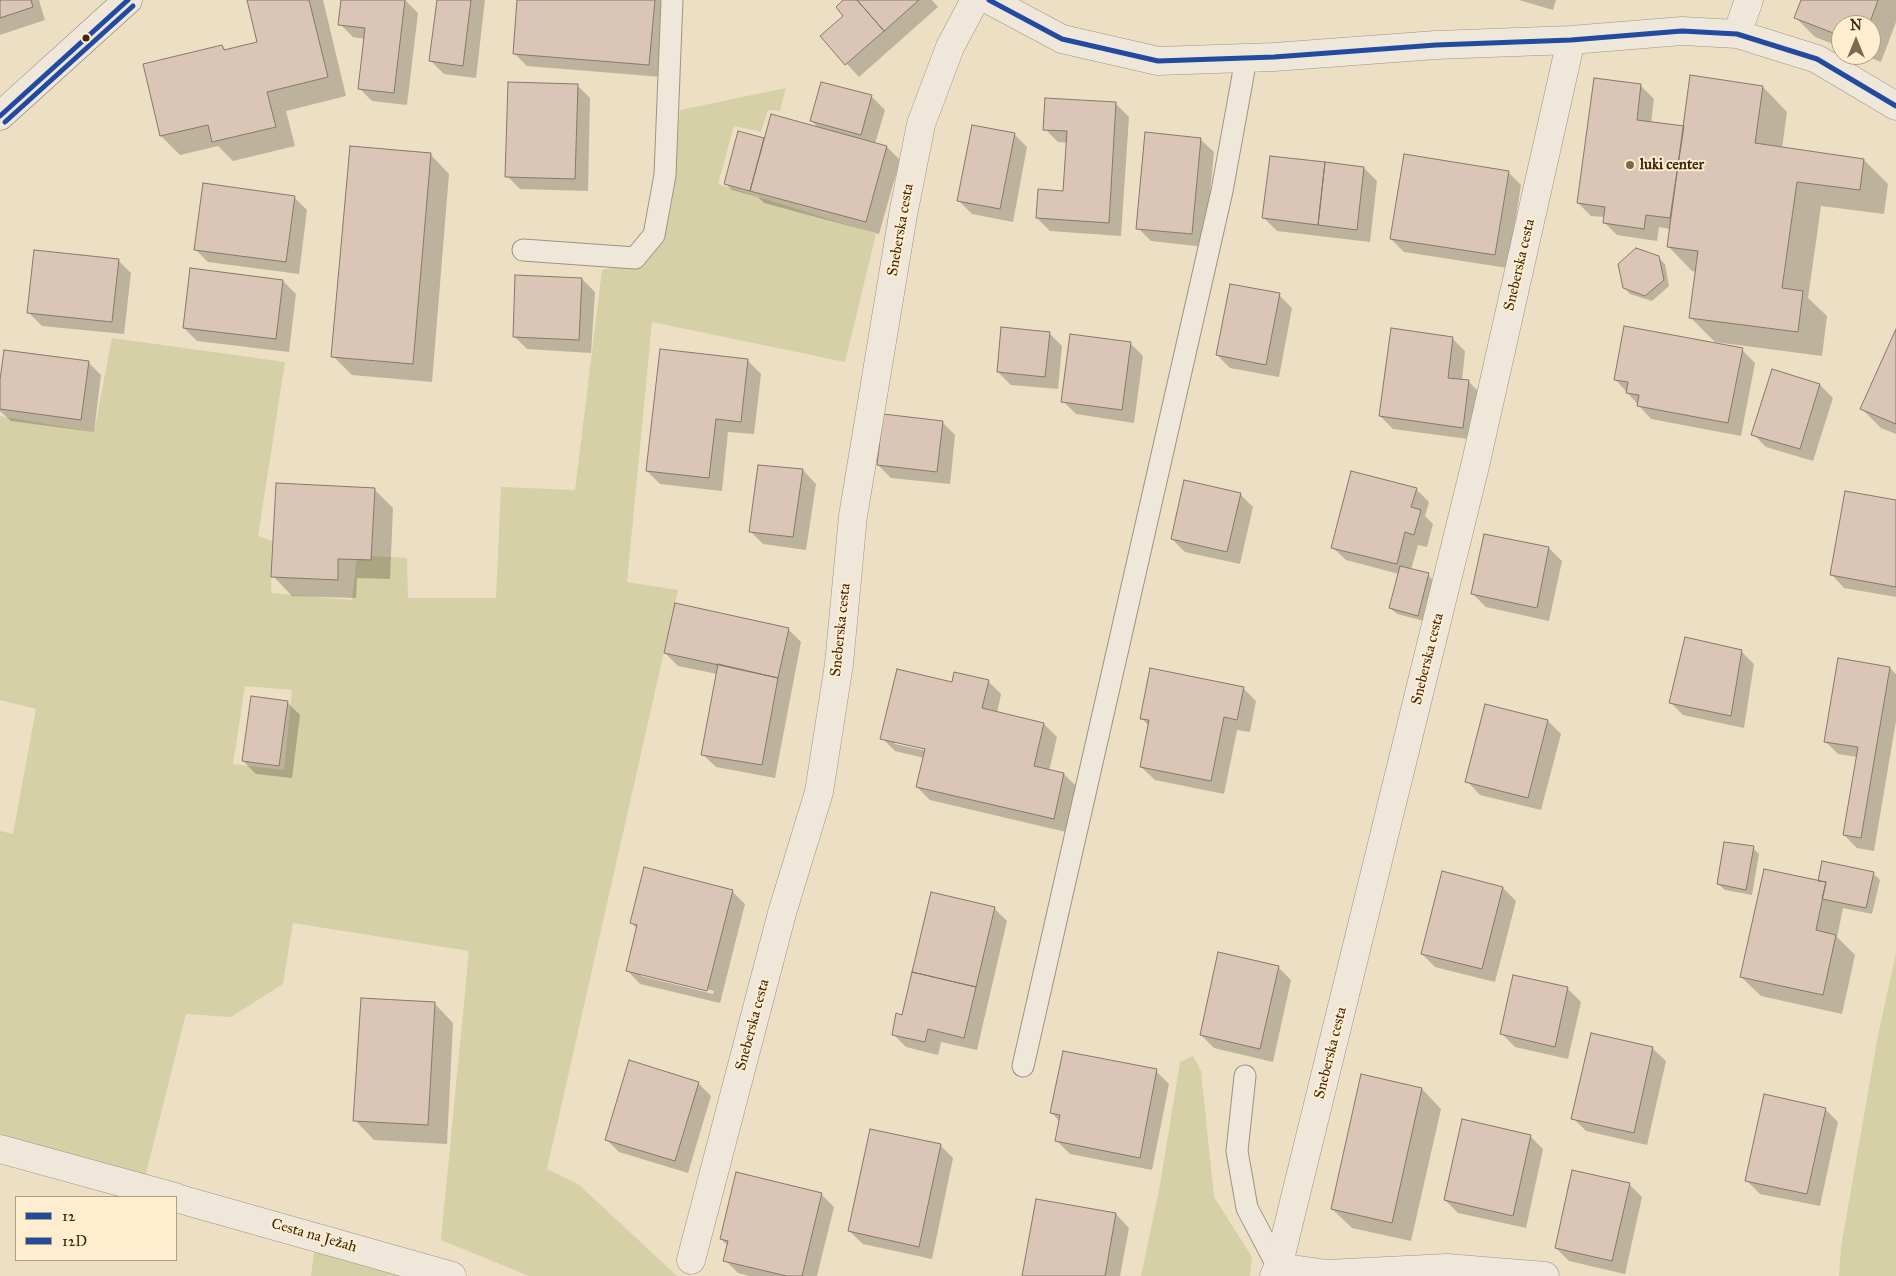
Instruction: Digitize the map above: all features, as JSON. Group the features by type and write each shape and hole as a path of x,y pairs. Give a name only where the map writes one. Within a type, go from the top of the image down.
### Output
{"street":[{"path":"0,116 128,0"},
{"name":"Sneberska cesta","path":"691,1260 780,923 819,792 839,664 853,516 903,215 921,124 950,47 975,0"},
{"path":"990,0 1029,9 1062,38 1158,61 1246,59 1436,45 1571,40 1682,31 1737,34 1817,59 1896,106"},
{"path":"1737,34 1749,0"},
{"name":"Sneberska cesta","path":"1276,1272 1475,466 1571,40"},
{"name":"Cesta na Ježah","path":"0,1149 172,1196"},
{"name":"Cesta na Ježah","path":"178,1198 452,1276"},
{"path":"1276,1272 1327,1274 1447,1268 1545,1276"}],"lane":[{"path":"523,250 635,258 654,235 665,175 672,0"},
{"path":"1023,1066 1220,201 1246,59"},
{"path":"1244,1076 1237,1151 1247,1208 1276,1272"}],"shaded area":[{"path":"786,88 780,111 768,110 761,132 734,126 718,184 876,234 845,362 652,322 627,582 678,590 547,1169 578,1184 677,1276 529,1276 441,1240 469,951 293,923 283,984 231,1017 186,1014 144,1181 0,1134 0,831 13,834 36,709 0,700 0,416 94,432 112,338 285,362 258,536 272,541 271,593 352,600 357,555 407,558 408,598 496,598 501,487 575,490 602,270 638,263 654,253 664,239 672,202 680,110","holes":["245,686 292,690 284,770 233,764"]},
{"path":"1896,953 1896,1276 1839,1276 1841,1247 1878,1035"},
{"path":"1193,1056 1201,1071 1214,1197 1252,1257 1250,1276 1141,1276 1160,1185 1180,1062"},
{"path":"315,1245 397,1260 401,1276 311,1276"}],"building":[{"path":"0,0 31,0 33,7 0,18"},
{"path":"247,0 309,0 328,77 267,92 276,127 212,142 208,125 160,136 143,64 222,45 224,50 257,42"},
{"path":"341,0 405,0 394,93 358,89 365,28 338,25"},
{"path":"437,0 471,0 463,66 429,61"},
{"path":"517,0 655,0 649,65 513,54"},
{"path":"843,0 857,0 884,31 845,65 820,36 843,16 836,7"},
{"path":"857,0 919,0 884,31"},
{"path":"1801,0 1878,0 1873,15 1831,15 1831,32 1794,18"},
{"path":"1690,75 1763,86 1755,143 1864,159 1860,190 1797,182 1782,288 1803,291 1798,332 1689,318 1698,251 1667,247"},
{"name":"luki center","path":"1594,78 1641,84 1637,120 1684,126 1670,218 1646,215 1644,229 1603,223 1605,207 1577,203"},
{"path":"508,82 578,84 575,179 505,177"},
{"path":"821,82 872,95 861,135 810,121"},
{"path":"1045,98 1116,102 1109,223 1036,218 1038,189 1063,191 1067,131 1043,130"},
{"path":"771,114 887,146 866,222 750,191"},
{"path":"972,125 1015,133 1000,209 957,201"},
{"path":"738,131 764,138 750,191 724,184"},
{"path":"1145,132 1201,138 1192,234 1136,229"},
{"path":"350,146 431,153 413,364 331,357"},
{"path":"1404,154 1509,171 1495,255 1390,239"},
{"path":"1270,156 1325,162 1318,225 1262,218"},
{"path":"1325,162 1364,167 1357,230 1318,225"},
{"path":"203,183 295,196 286,262 194,250"},
{"path":"1636,248 1659,256 1664,280 1645,296 1623,288 1618,264"},
{"path":"34,250 119,259 112,322 27,313"},
{"path":"190,268 283,280 276,339 183,328"},
{"path":"515,275 582,278 579,340 513,337"},
{"path":"1230,284 1280,293 1266,365 1216,355"},
{"path":"1624,326 1743,348 1728,423 1637,406 1639,395 1626,393 1628,382 1614,380"},
{"path":"1001,327 1050,332 1045,377 997,372"},
{"path":"1391,328 1453,337 1448,378 1469,380 1463,428 1379,416"},
{"path":"1896,329 1896,424 1860,409"},
{"path":"1070,334 1131,342 1122,410 1061,402"},
{"path":"660,349 748,359 741,422 716,419 709,478 646,471"},
{"path":"4,350 89,361 81,420 0,409 0,380"},
{"path":"1772,369 1820,384 1800,449 1751,435"},
{"path":"883,414 943,421 937,472 877,465"},
{"path":"758,465 803,469 793,537 749,532"},
{"path":"1351,471 1417,488 1411,507 1421,510 1414,535 1405,532 1397,564 1331,548"},
{"path":"1184,480 1241,493 1227,552 1171,539"},
{"path":"276,483 375,488 371,560 338,559 338,580 271,577"},
{"path":"1845,491 1896,500 1896,587 1830,575"},
{"path":"1484,534 1549,547 1537,608 1471,594"},
{"path":"1400,566 1429,573 1418,616 1389,608"},
{"path":"675,603 789,628 778,678 664,653"},
{"path":"1685,637 1742,650 1731,716 1669,703"},
{"path":"1838,658 1890,667 1861,838 1843,835 1858,747 1824,742"},
{"path":"718,664 778,678 762,765 701,755"},
{"path":"1150,668 1244,687 1237,720 1224,717 1211,781 1140,767 1149,720 1140,719"},
{"path":"897,669 952,682 954,672 989,680 982,708 1044,723 1034,766 1064,773 1054,819 916,787 925,749 880,739"},
{"path":"251,696 288,701 279,766 242,761"},
{"path":"1485,704 1548,720 1528,798 1465,782"},
{"path":"1724,842 1754,846 1746,890 1717,884"},
{"path":"1822,861 1874,872 1866,908 1822,899 1826,882 1818,881"},
{"path":"644,867 733,890 707,991 626,971 637,925 630,923"},
{"path":"1764,869 1826,882 1816,930 1836,935 1823,995 1740,977"},
{"path":"1442,871 1503,887 1482,969 1421,954"},
{"path":"931,892 995,907 976,987 912,972"},
{"path":"1218,952 1279,966 1260,1049 1200,1035"},
{"path":"912,972 976,987 964,1038 928,1029 925,1042 892,1035 896,1013 902,1015"},
{"path":"1513,975 1568,987 1555,1047 1500,1034"},
{"path":"361,998 435,1002 428,1125 353,1121"},
{"path":"1591,1033 1653,1047 1634,1133 1571,1119"},
{"path":"1063,1051 1157,1069 1140,1158 1055,1141 1060,1115 1050,1113"},
{"path":"629,1060 699,1082 675,1161 605,1140"},
{"path":"1361,1074 1422,1088 1392,1223 1331,1209"},
{"path":"1764,1094 1826,1108 1807,1194 1745,1181"},
{"path":"1462,1119 1531,1135 1513,1216 1444,1200"},
{"path":"870,1129 941,1144 919,1247 848,1231"},
{"path":"1572,1170 1630,1183 1612,1261 1555,1248"},
{"path":"736,1172 822,1193 802,1276 787,1276 723,1261 728,1241 720,1239"},
{"path":"1036,1199 1116,1213 1105,1276 1022,1276"}],"transit line":[{"name":"12","path":"0,116 128,0"},
{"name":"12","path":"989,0 1062,39 1158,61 1274,57 1436,45 1571,40 1682,31 1737,34 1817,59 1896,106"},
{"name":"12D","path":"5,122 133,6"}],"place":[{"name":"luki center","path":"1630,165"}]}
